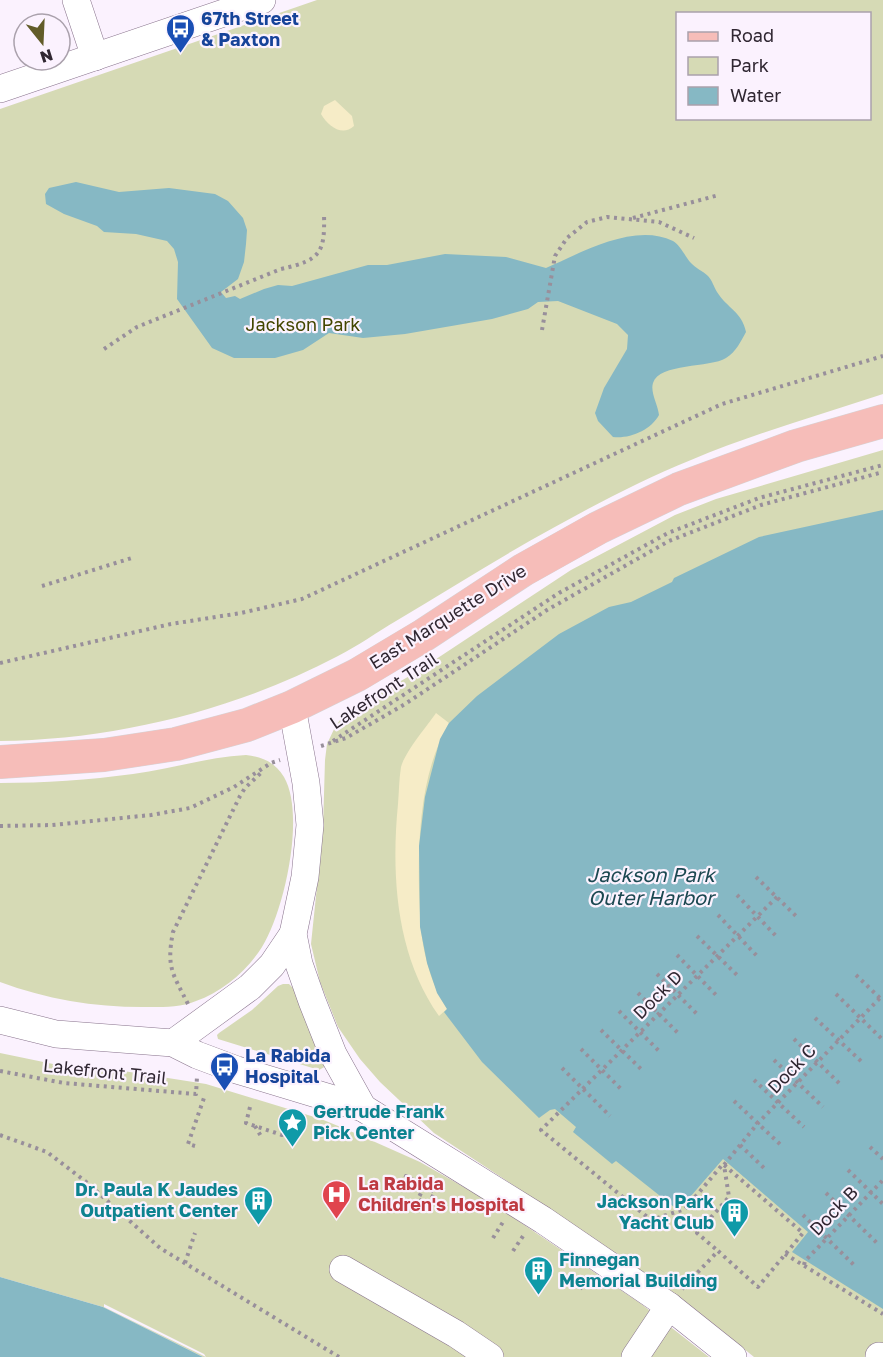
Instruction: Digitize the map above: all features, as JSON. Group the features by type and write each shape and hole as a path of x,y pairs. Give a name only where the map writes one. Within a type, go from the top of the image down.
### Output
{"main road":[{"name":"East Marquette Drive","path":"0,762 104,755 176,744 247,725 292,707 357,675 424,635 523,570 598,528 679,489 796,446 883,421"}],"street":[{"path":"76,0 95,57"},
{"path":"0,89 245,3"},
{"path":"292,707 306,783 310,825 304,877 293,934 299,964 316,1012 333,1054 363,1108"},
{"path":"173,1042 250,987 272,965 293,934"},
{"path":"0,1020 56,1034 100,1039 173,1042 197,1055 237,1070 363,1108 543,1220 669,1306 733,1357"},
{"path":"343,1269 456,1334 490,1357"},
{"path":"635,1357 669,1306"}],"path":[{"path":"630,219 719,195"},
{"path":"104,349 137,327 175,310 281,269 299,265 319,253 325,241 324,214"},
{"path":"542,330 555,256 567,238 587,222 607,217 659,222 694,237"},
{"path":"0,663 171,624 302,600 722,404 883,356"},
{"name":"Lakefront Trail","path":"883,465 759,498 668,533 559,593 330,743 346,738 405,704 547,610 669,541 761,505 883,472"},
{"path":"42,586 135,557"},
{"path":"0,826 52,825 151,815 190,808 234,787 271,763 245,788 240,796 173,932 169,953 171,968 187,1004"},
{"path":"756,877 797,917"},
{"path":"737,895 777,937"},
{"name":"Dock D","path":"726,1164 723,1164 685,1209 651,1220 541,1130 777,897"},
{"path":"718,915 758,957"},
{"path":"697,936 738,976"},
{"path":"677,955 718,997"},
{"path":"657,974 699,1016"},
{"path":"856,975 881,999"},
{"path":"638,993 679,1034"},
{"path":"836,994 883,1040"},
{"name":"Dock C","path":"726,1164 758,1123 881,999"},
{"path":"619,1011 661,1053"},
{"path":"815,1018 863,1063"},
{"path":"601,1030 643,1071"},
{"path":"794,1039 842,1085"},
{"path":"581,1049 623,1091"},
{"path":"774,1060 823,1107"},
{"path":"562,1068 610,1116"},
{"name":"Lakefront Trail","path":"0,1071 64,1083 196,1094 197,1082"},
{"path":"754,1080 804,1127"},
{"path":"195,1146 188,1144 205,1095"},
{"path":"734,1101 783,1147"},
{"path":"250,1107 246,1123 282,1136 289,1120"},
{"path":"255,1126 262,1138"},
{"path":"193,1129 201,1131"},
{"path":"0,1136 47,1152 64,1163 145,1237 185,1264 339,1357"},
{"path":"740,1145 764,1168"},
{"path":"870,1147 883,1159"},
{"path":"726,1164 803,1233 758,1287 697,1233 729,1197 726,1164"},
{"path":"848,1170 883,1204"},
{"path":"428,1205 418,1199 422,1191 404,1181 406,1176 435,1192"},
{"name":"Dock B","path":"805,1263 826,1238 883,1180"},
{"path":"425,1211 440,1184"},
{"path":"826,1193 877,1243"},
{"path":"803,1215 854,1265"},
{"path":"493,1238 503,1222"},
{"path":"185,1264 195,1233"},
{"path":"513,1251 523,1236"},
{"path":"669,1306 718,1251"},
{"path":"785,1254 805,1263 883,1314"},
{"path":"580,1289 587,1280"}],"green space":[{"name":"Jackson Park","path":"317,0 883,0 883,394 738,442 639,483 513,550 345,652 258,692 217,706 131,728 87,735 0,741 0,109"},
{"name":"Jackson Park Outer Harbor","path":"883,450 883,1357 754,1357 601,1243 434,1133 380,1082 360,1059 338,1027 320,982 311,944 323,829 327,744 336,725 346,713 418,671 571,570 675,515 716,499"},
{"path":"246,755 268,761 284,777 290,794 293,838 290,863 278,911 262,947 241,972 206,997 169,1007 113,1006 74,1002 37,994 0,982 0,783 66,781 116,776"},
{"path":"283,984 289,984 293,988 326,1066 319,1070 218,1039 219,1033"},
{"name":"La Rabida Children's Hospital","path":"0,1053 58,1065 98,1067 206,1084 321,1119 348,1130 420,1162 490,1202 640,1303 709,1357 203,1357 103,1307 0,1277"}],"sand":[{"path":"335,100 352,116 354,126 349,129 336,129 321,114 324,106"},
{"path":"436,713 449,723 432,762 423,803 419,846 419,889 425,953 433,980 447,1009 439,1016 413,968 405,941 395,859 401,767 411,747"}],"water":[{"path":"76,182 119,192 169,188 215,194 228,201 243,218 247,230 244,262 238,279 221,292 226,298 235,296 240,299 278,285 292,286 368,265 387,265 445,254 506,257 546,268 591,248 625,237 658,236 676,243 692,264 708,276 717,292 738,315 746,332 730,356 719,361 675,369 657,377 653,383 653,390 659,415 645,429 626,437 613,437 598,421 595,413 604,388 627,349 628,335 617,324 558,301 538,302 528,309 492,319 405,334 363,338 329,333 303,350 275,358 234,358 212,348 177,299 178,262 174,249 167,241 136,234 104,232 97,226 64,214 46,204 45,194 49,188"},
{"name":"Jackson Park Outer Harbor","path":"883,510 883,1309 792,1252 808,1232 723,1159 684,1204 674,1207 616,1161 612,1164 573,1132 576,1127 555,1109 539,1118 482,1062 444,1012 447,1009 437,993 427,963 420,927 419,846 425,797 440,739 449,723 477,696 559,634 609,607 631,602 672,582 674,578 759,537"},
{"path":"0,1277 103,1307 203,1357 0,1357"}],"pier":[{"path":"104,1304 204,1354 206,1357 104,1307"}],"place":[{"name":"67th Street & Paxton","path":"180,54"},
{"name":"La Rabida Hospital","path":"224,1092"},
{"name":"Gertrude Frank Pick Center","path":"292,1148"},
{"name":"La Rabida Children's Hospital","path":"337,1220"},
{"name":"Dr. Paula K Jaudes Outpatient Center","path":"259,1226"},
{"name":"Jackson Park Yacht Club","path":"735,1238"},
{"name":"Finnegan Memorial Building","path":"538,1296"}]}
